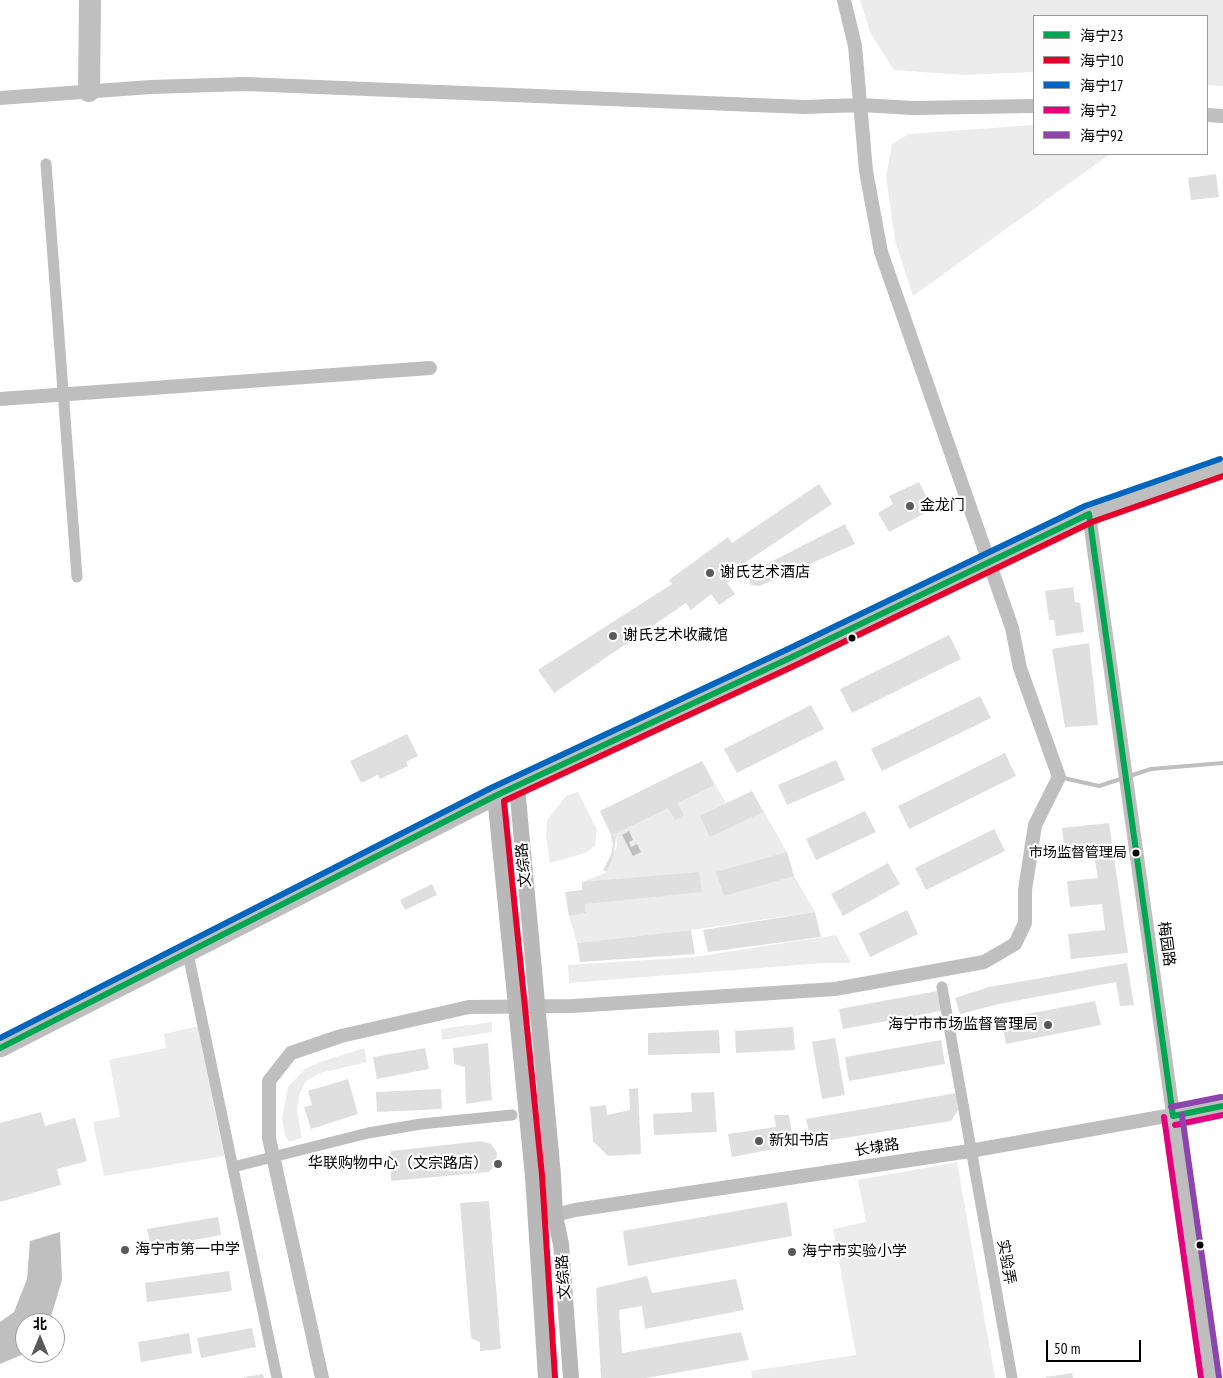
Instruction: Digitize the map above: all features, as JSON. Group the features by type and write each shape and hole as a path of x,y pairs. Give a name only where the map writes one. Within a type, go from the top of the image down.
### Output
{"main road":[{"path":"0,1048 188,954 495,796 1089,514 1223,466"},
{"name":"文综路","path":"517,787 540,1028 555,1216 561,1244 572,1378"},
{"path":"495,796 521,1047 536,1220 546,1378"}],"street":[{"path":"46,164 77,577"},
{"path":"0,399 430,368"},
{"name":"梅园路","path":"1089,514 1210,1378"},
{"path":"188,954 277,1378"},
{"name":"实验弄","path":"942,987 1012,1378"},
{"name":"长埭路","path":"536,1220 575,1210 970,1151 1223,1106"},
{"path":"233,1167 368,1133 421,1124 512,1115"}],"shaded area":[{"path":"860,0 1223,0 1223,86 1208,85 1208,15 1033,15 1033,72 964,75 894,70 871,34"},
{"path":"1033,125 1033,155 1109,155 913,296 895,240 886,176 892,144 909,134"},
{"path":"702,761 726,803 752,791 787,852 794,876 815,912 691,930 577,943 569,916 586,913 582,882 607,872 617,846 616,835 611,836 600,811"},
{"path":"578,792 597,830 595,845 588,852 550,863 546,837 547,820 566,796"},
{"path":"629,831 633,840 629,842 631,847 637,844 641,852 633,856 622,835"},
{"path":"836,935 851,963 824,963 569,983 568,965 695,957"},
{"path":"492,1022 492,1032 442,1040 441,1029"},
{"path":"198,1026 224,1156 104,1176 93,1122 120,1117 109,1060 166,1048 164,1034"},
{"path":"364,1048 367,1062 320,1073 306,1081 299,1095 297,1111 302,1138 289,1142 285,1135 282,1119 288,1087 305,1069 320,1062"},
{"path":"957,1162 995,1378 752,1378 751,1371 856,1355 833,1229 866,1222 858,1180"},
{"path":"60,1232 62,1280 52,1313 15,1313 15,1358 0,1364 0,1322 14,1312 27,1279 30,1241"}],"building":[{"path":"1216,174 1219,197 1191,200 1188,178"},
{"name":"金龙门","path":"919,482 933,509 889,532 878,513 893,504 889,496"},
{"path":"819,484 832,504 746,562 750,566 727,583 735,594 719,605 711,594 691,610 686,603 554,693 538,670 672,584 669,580 728,537 732,543"},
{"path":"845,524 855,544 760,586 751,585 747,574"},
{"path":"1073,587 1075,602 1080,603 1084,632 1056,636 1054,620 1049,620 1045,591"},
{"path":"949,635 961,659 852,713 840,689"},
{"path":"1089,643 1098,725 1065,727 1052,649"},
{"path":"980,696 991,718 882,771 871,749"},
{"path":"811,705 824,729 737,773 724,749"},
{"path":"407,734 418,756 406,762 408,766 380,779 378,775 361,783 350,761"},
{"path":"1005,753 1016,776 909,829 898,806"},
{"path":"836,760 845,780 787,805 778,785"},
{"path":"702,761 714,785 677,803 684,815 675,820 668,808 612,835 600,811"},
{"path":"752,791 763,812 710,837 700,816"},
{"path":"865,811 876,832 816,860 806,839"},
{"path":"1109,823 1128,953 1071,959 1068,934 1105,930 1102,904 1070,907 1067,881 1098,878 1093,850 1065,853 1062,828"},
{"path":"994,829 1005,851 926,890 915,868"},
{"path":"616,835 614,855 607,872 603,870 611,855 613,845 611,836"},
{"path":"787,852 794,876 724,896 716,872"},
{"path":"888,863 900,884 843,916 831,894"},
{"path":"699,872 702,892 585,904 586,913 569,916 565,892 582,890 582,882"},
{"path":"432,884 437,895 405,910 400,900"},
{"path":"907,910 918,934 870,957 859,933"},
{"path":"815,912 821,937 708,952 703,930"},
{"path":"691,930 695,954 580,962 577,943"},
{"path":"1127,963 1134,1005 1120,1006 1116,982 999,1004 960,1014 955,998 989,987"},
{"path":"937,991 941,1011 843,1029 839,1009"},
{"path":"1095,1001 1101,1025 1006,1044 1001,1019"},
{"path":"793,1027 795,1050 736,1053 735,1031"},
{"path":"719,1030 720,1053 648,1055 648,1033"},
{"path":"835,1038 845,1095 822,1099 812,1042"},
{"path":"941,1040 945,1064 849,1081 845,1057"},
{"path":"488,1043 492,1100 466,1104 465,1067 454,1064 453,1048"},
{"path":"425,1048 429,1069 377,1079 373,1057"},
{"path":"348,1079 358,1114 311,1129 304,1107 312,1105 308,1091"},
{"path":"638,1088 641,1154 608,1156 593,1141 590,1107 606,1105 607,1115 630,1110 629,1089"},
{"path":"441,1089 442,1109 377,1112 376,1092"},
{"path":"714,1092 717,1132 654,1135 653,1114 692,1112 691,1093"},
{"path":"956,1093 958,1110 951,1121 812,1143 806,1119"},
{"path":"41,1112 45,1126 75,1118 87,1161 57,1169 61,1185 0,1202 0,1123"},
{"name":"新知书店","path":"774,1115 789,1115 792,1135 784,1147 732,1157 728,1134 776,1127"},
{"path":"481,1141 491,1144 497,1153 496,1164 489,1172 391,1181 391,1151"},
{"path":"489,1201 501,1349 480,1351 480,1342 471,1338 460,1203"},
{"path":"787,1202 792,1236 628,1266 623,1231"},
{"path":"218,1217 221,1235 151,1248 147,1229"},
{"path":"229,1271 232,1291 147,1302 145,1283"},
{"path":"647,1276 652,1293 736,1279 744,1310 645,1329 642,1306 619,1310 622,1353 741,1332 749,1360 646,1378 601,1378 596,1288"},
{"path":"252,1328 256,1347 201,1358 197,1338"},
{"path":"189,1333 192,1353 141,1362 138,1342"},
{"path":"1072,1373 1073,1378 1046,1378 1046,1377"},
{"path":"263,1374 264,1378 244,1378 244,1377"}],"waterway":[{"path":"89,91 90,0"},
{"path":"322,1378 269,1138 269,1081 291,1053 341,1036 469,1007 573,1006 835,989 984,962 1015,944 1025,923 1025,890 1035,825 1059,777 1020,668 1012,628 881,252 866,171 855,46 844,0"},
{"path":"0,98 151,87 245,84 804,107 861,105 913,108 1033,106"},
{"path":"1208,115 1223,116"},
{"path":"1059,777 1099,786 1151,769 1223,763"}],"transit line":[{"name":"海宁17","path":"0,1038 491,788 786,650 1085,506 1220,459"},
{"name":"海宁10","path":"555,1377 542,1175 504,801 794,666 1092,522 1223,476"},
{"name":"海宁23","path":"1089,514 1173,1116"},
{"name":"海宁23","path":"0,1048 495,796 790,658 1089,514"},
{"name":"海宁92","path":"1171,1107 1221,1097"},
{"name":"海宁23","path":"1173,1116 1223,1106"},
{"name":"海宁92","path":"1182,1115 1219,1377"},
{"name":"海宁2","path":"1175,1125 1223,1115"},
{"name":"海宁2","path":"1164,1117 1201,1378"}],"place":[{"name":"金龙门","path":"910,506"},
{"name":"谢氏艺术酒店","path":"710,573"},
{"name":"谢氏艺术收藏馆","path":"613,636"},
{"name":"市场监督管理局","path":"1136,853"},
{"name":"海宁市市场监督管理局","path":"1048,1025"},
{"name":"新知书店","path":"759,1141"},
{"name":"华联购物中心（文宗路店）","path":"498,1164"},
{"name":"海宁市第一中学","path":"125,1250"},
{"name":"海宁市实验小学","path":"792,1252"}]}
